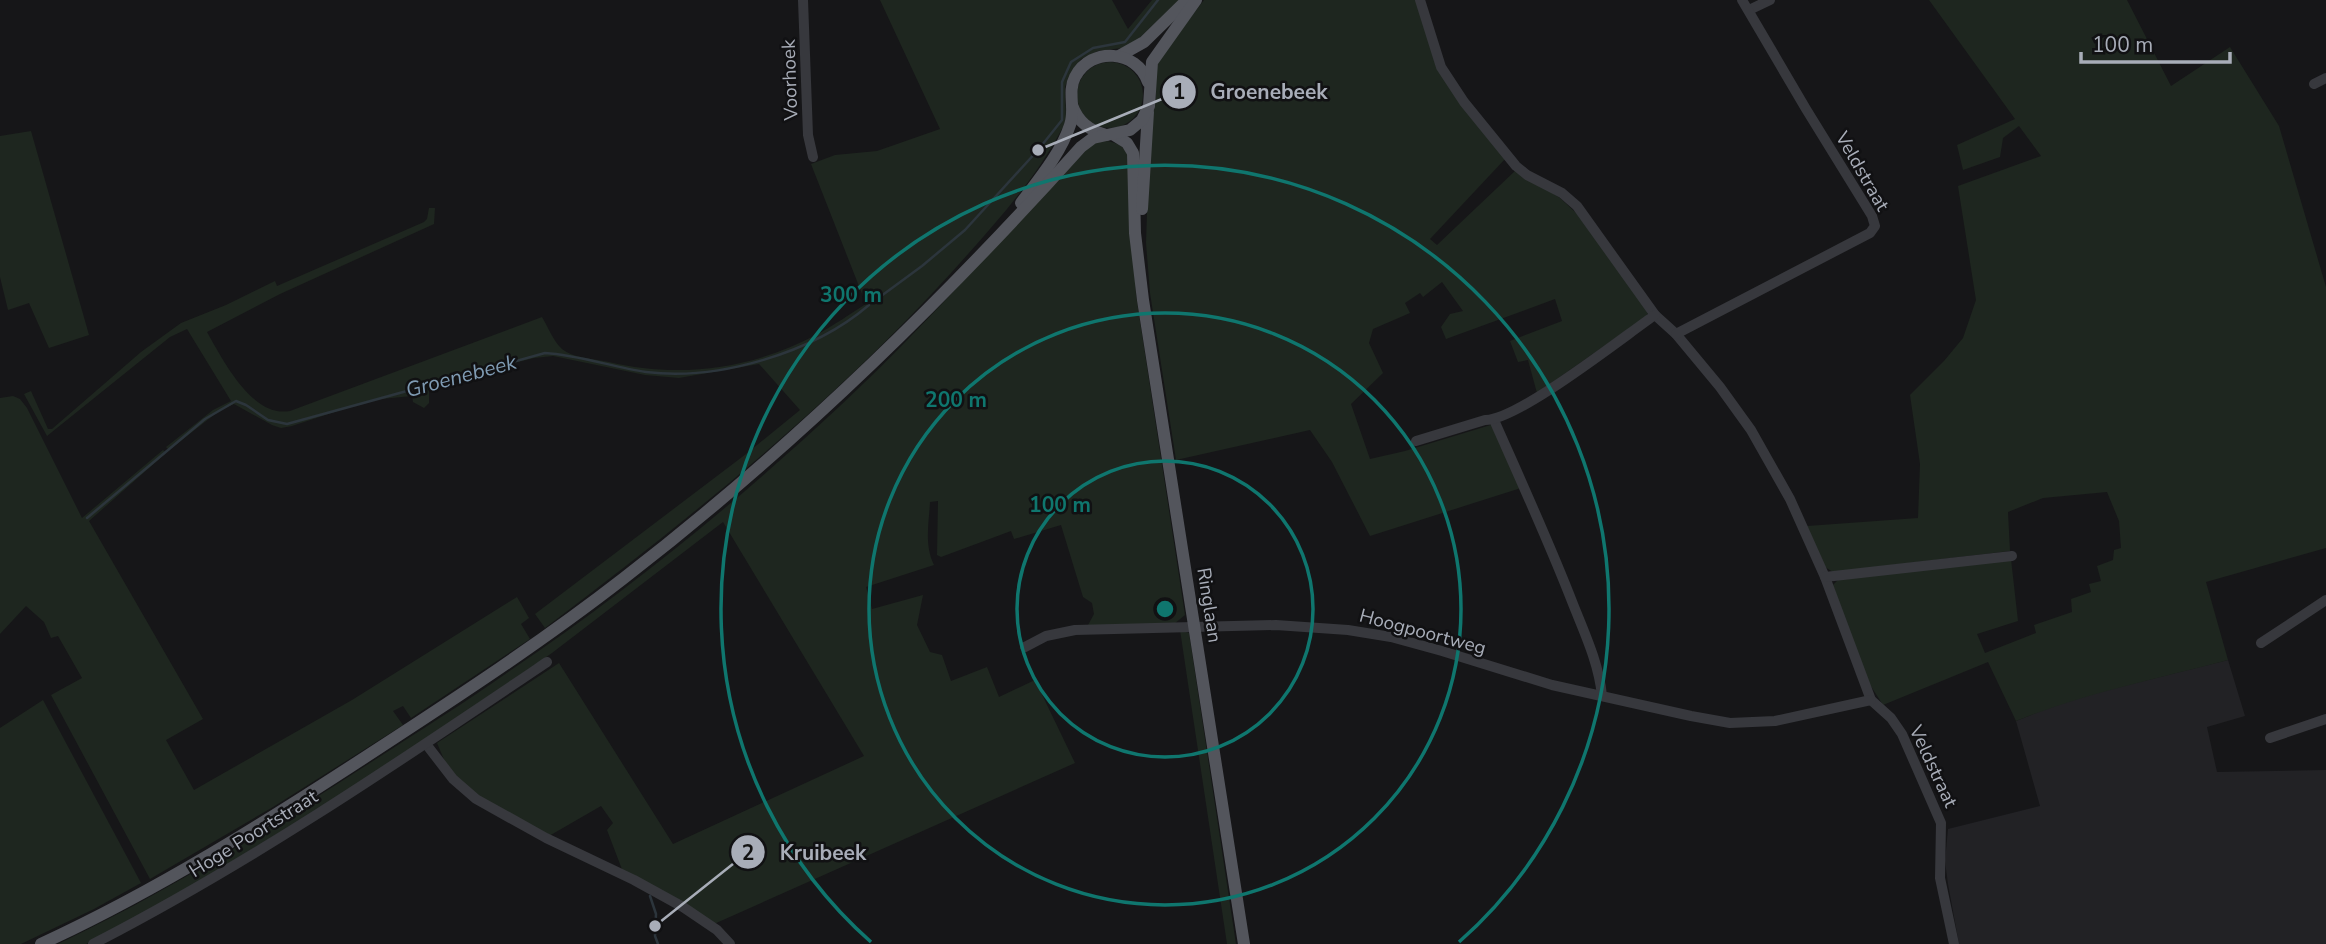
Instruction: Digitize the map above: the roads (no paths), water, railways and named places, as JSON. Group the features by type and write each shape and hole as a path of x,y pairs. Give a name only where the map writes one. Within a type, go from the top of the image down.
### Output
{"main road":[{"path":"997,236 1060,145 1071,122 1071,88 1076,75 1085,65 1097,58 1119,56 1144,42 1187,0"},
{"path":"41,944 115,908 246,835 544,638 645,562 772,457 891,347 1017,218 1081,147 1093,138 1130,130 1142,120 1149,106 1150,67 1156,53 1196,0"},
{"path":"1119,56 1136,64 1146,75 1150,89"},
{"path":"1071,102 1075,114 1083,124 1094,131 1110,135"},
{"name":"Ringlaan","path":"1140,272 1149,106"},
{"name":"Ringlaan","path":"1110,135 1127,143 1133,153 1135,233 1140,272 1244,944"}],"street":[{"name":"Voorhoek","path":"803,0 808,135 813,157"},
{"name":"Veldstraat","path":"1420,0 1441,67 1464,102 1516,166 1562,193 1577,206 1655,315 1676,334 1751,430 1790,499 1825,577 1871,699 1891,718 1902,734 1941,823 1940,878 1954,944"},
{"name":"Veldstraat","path":"1676,334 1870,233 1875,226 1872,216 1742,0"},
{"path":"1749,10 1770,0"},
{"path":"2314,84 2326,78"},
{"path":"1416,441 1485,420 1494,420 1533,400 1655,315"},
{"path":"1494,420 1560,570 1590,647 1601,681 1602,696"},
{"path":"1825,577 2012,556"},
{"path":"2261,643 2326,600"},
{"name":"Hoogpoortweg","path":"1025,647 1046,636 1075,631 1276,625 1348,630 1391,637 1552,685 1715,721 1755,723 1797,717 1871,699"},
{"name":"Hoge Poortstraat","path":"93,944 256,854 547,662"},
{"path":"2270,738 2326,719"},
{"path":"426,744 453,779 476,799 546,838 683,907 717,930 730,944"}],"waterway":[{"name":"Groenebeek","path":"873,302 965,230 1038,150 1062,120 1062,82 1071,62 1093,48 1125,42 1158,0"},
{"name":"Groenebeek","path":"87,518 205,419 236,401 268,420 287,424 545,353 646,372 703,372 764,360 793,350 821,337 869,305"},
{"path":"650,896 656,914 655,936 658,944"}],"place":[{"name":"Groenebeek","path":"1038,150"},
{"name":"Kruibeek","path":"655,926"}]}
